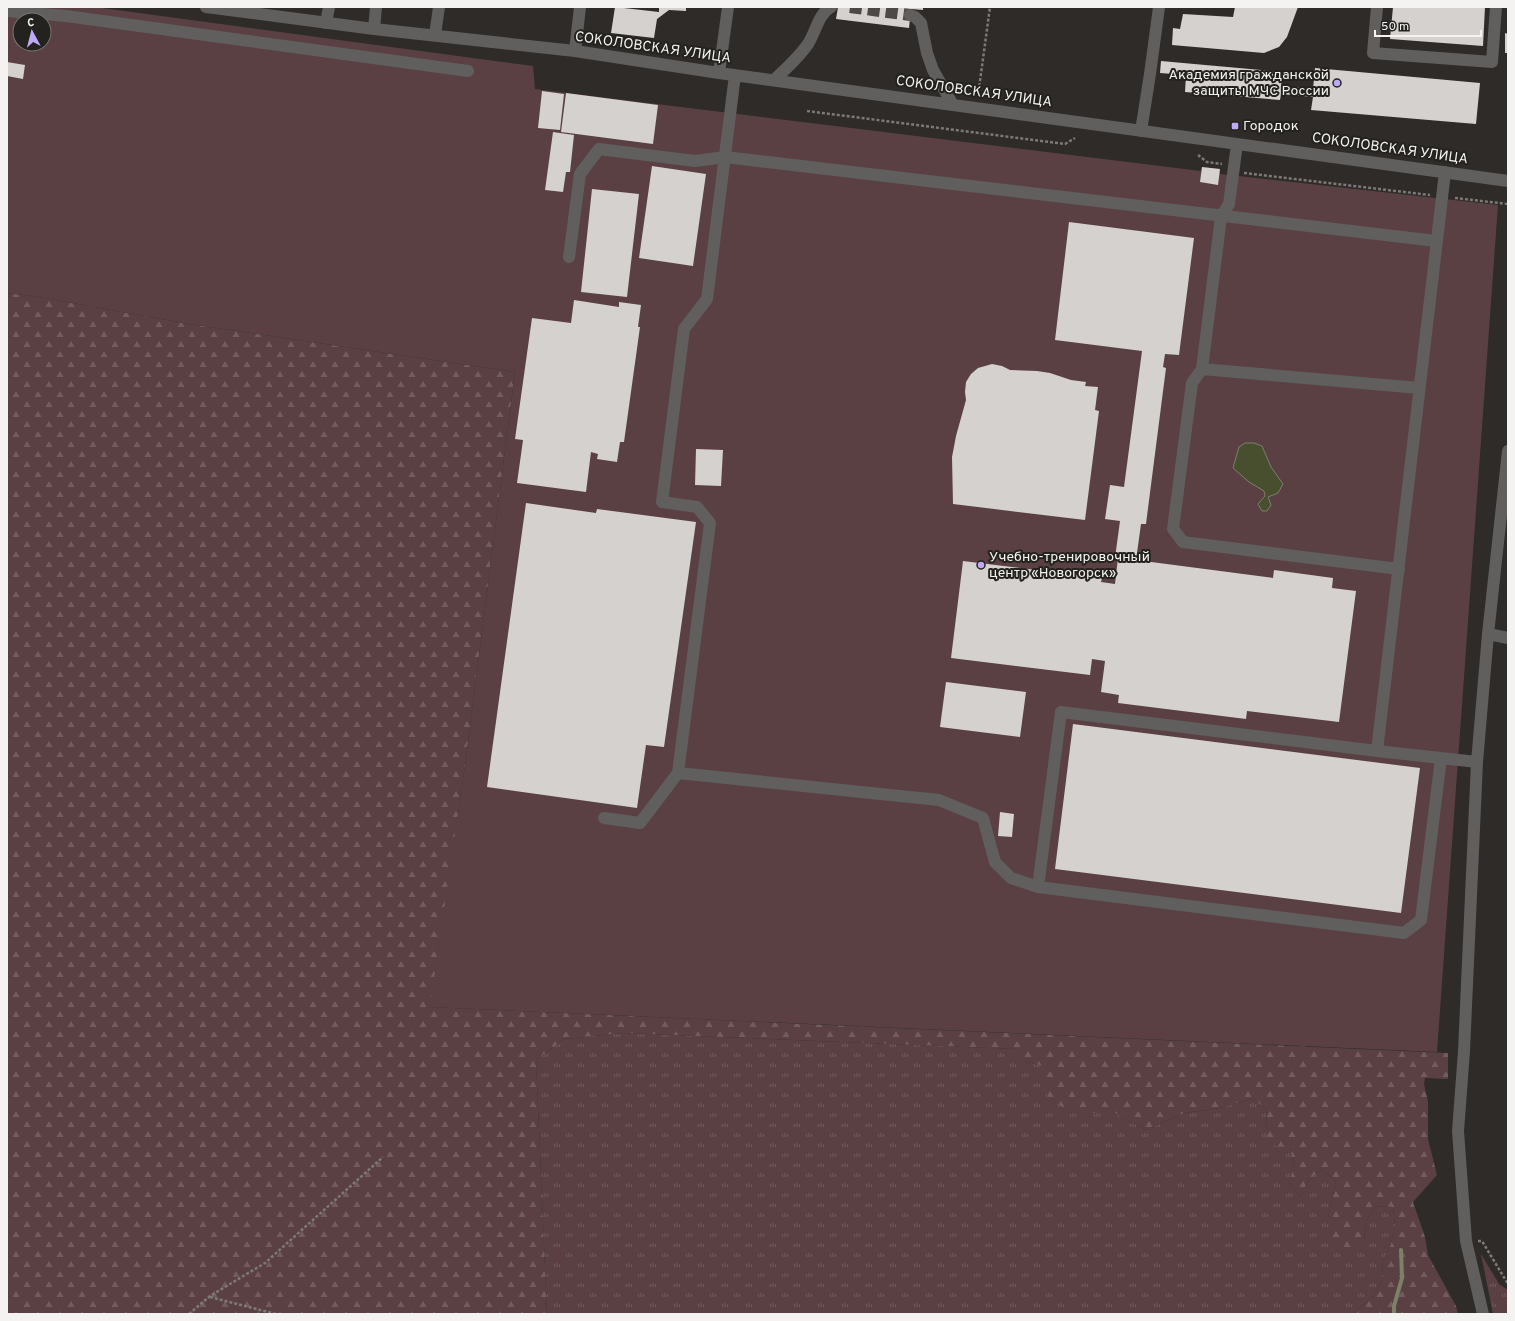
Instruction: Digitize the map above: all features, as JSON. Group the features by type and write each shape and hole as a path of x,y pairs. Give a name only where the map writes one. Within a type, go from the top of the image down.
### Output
{"street":[{"name":"СОКОЛОВСКАЯ УЛИЦА","path":"206,7 236,9 374,29 575,51 719,73 1508,180"},
{"path":"326,23 329,7"},
{"path":"374,29 376,7"},
{"path":"435,35 438,7"},
{"path":"575,51 580,7"},
{"path":"719,73 728,7"},
{"path":"774,80 807,45 814,35 822,15 830,7"},
{"path":"1141,131 1159,7"},
{"path":"1377,7 1373,53 1492,62 1496,7"},
{"path":"7,11 74,17 468,71"},
{"path":"910,15 915,17 921,23 927,54 933,70 953,105"},
{"path":"604,818 640,822 678,772 710,523 698,507 662,502 684,329 707,299 735,75"},
{"path":"1237,144 1229,204 1221,217 1202,369 1192,383 1173,529 1183,542 1399,569"},
{"path":"570,257 580,174 599,149 695,161 725,157 1436,242"},
{"path":"1377,751 1445,172"},
{"path":"1202,369 1419,388"},
{"path":"1483,1314 1466,1241 1458,1131 1465,1044 1477,762 1488,634 1508,451"},
{"path":"1488,634 1508,638"},
{"path":"1038,887 1061,712 1477,762"},
{"path":"678,772 939,800 982,818 995,862 1011,878 1038,887 1404,933 1421,920 1441,758"}],"path":[{"path":"978,98 990,7"},
{"path":"806,111 1065,144 1075,138"},
{"path":"1198,156 1207,162 1223,164 1233,171 1508,204"},
{"path":"189,1314 210,1296 265,1263 383,1158"},
{"path":"1466,1241 1482,1241 1508,1284"},
{"path":"210,1296 276,1314"}],"green space":[{"name":"Учебно-тренировочный центр «Новогорск»","path":"7,7 95,7 533,66 535,89 1201,171 1202,167 1220,169 1220,174 1498,205 1437,1052 430,1007 466,758 515,372 189,324 39,297 7,293"},
{"path":"7,293 39,297 189,324 515,372 466,758 431,1007 1448,1053 1448,1079 1425,1078 1424,1084 1428,1101 1428,1139 1437,1175 1413,1202 1425,1237 1428,1255 1456,1306 1458,1314 1352,1314 1374,1296 1382,1280 1383,1261 1391,1244 1395,1226 1393,1207 1376,1206 1366,1222 1364,1241 1355,1256 1339,1250 1331,1234 1328,1217 1336,1181 1322,1169 1308,1181 1300,1197 1289,1183 1294,1165 1290,1148 1270,1145 1266,1127 1267,1109 1252,1099 1215,1109 1184,1113 1146,1130 1115,1113 1076,1113 1049,1100 1042,1066 1024,1061 1015,1049 623,1033 564,1039 536,1060 547,1314 7,1314"},
{"path":"623,1033 1016,1049 1024,1061 1042,1066 1076,1113 1115,1113 1146,1130 1184,1113 1215,1109 1252,1099 1267,1109 1266,1127 1290,1148 1294,1165 1289,1183 1300,1197 1308,1181 1322,1169 1336,1181 1328,1217 1364,1241 1366,1222 1376,1206 1393,1207 1395,1226 1391,1244 1383,1261 1382,1280 1374,1296 1352,1314 547,1314 536,1060 564,1039"},
{"path":"1481,1254 1499,1284 1508,1290 1508,1314 1493,1314"}],"shaded area":[{"path":"1245,443 1254,443 1262,446 1271,467 1283,484 1278,493 1268,497 1271,505 1267,511 1262,511 1258,504 1265,496 1264,491 1249,482 1233,468 1239,447"}],"building":[{"path":"615,7 659,12 659,7 686,7 686,11 669,10 657,19 654,38 611,33"},
{"path":"838,7 923,7 923,10 911,9 909,28 836,19"},
{"path":"1235,7 1298,7 1287,37 1279,47 1264,53 1172,45 1173,28 1180,29 1183,14 1233,17"},
{"path":"1393,7 1485,7 1483,46 1390,39"},
{"path":"1505,33 1508,34 1508,53 1505,53"},
{"path":"1161,61 1283,72 1281,86 1313,89 1315,68 1480,83 1476,124 1311,110 1313,97 1281,94 1280,100 1185,92 1186,75 1160,73"},
{"path":"7,62 25,65 23,79 7,76"},
{"path":"542,91 564,94 560,130 538,128"},
{"path":"566,93 658,105 653,144 561,132"},
{"path":"553,132 574,135 570,172 566,172 563,192 545,190"},
{"path":"652,166 706,174 693,266 639,258"},
{"path":"1202,167 1220,169 1218,185 1200,182"},
{"path":"592,189 639,194 627,297 581,292"},
{"path":"1069,222 1194,238 1179,355 1165,354 1163,367 1166,368 1146,524 1141,524 1136,560 1273,578 1274,570 1333,578 1332,588 1356,591 1339,722 1247,711 1246,719 1118,703 1119,695 1101,692 1105,661 1092,659 1090,675 951,658 963,561 1102,578 1101,582 1115,584 1118,558 1115,558 1120,521 1105,519 1110,485 1124,487 1142,351 1055,340"},
{"path":"574,300 619,307 619,302 641,305 638,327 640,327 624,442 620,442 617,462 597,459 598,454 591,452 586,492 517,483 523,440 515,439 532,318 571,323"},
{"path":"992,364 1002,366 1010,370 1050,373 1071,380 1086,382 1085,386 1098,387 1095,410 1099,411 1085,520 953,504 952,457 966,400 966,382 971,374 978,368"},
{"path":"696,449 723,450 721,486 695,485"},
{"path":"526,503 596,513 597,509 696,522 664,747 646,745 637,808 487,787"},
{"path":"946,682 1026,692 1020,737 940,727"},
{"path":"1073,724 1420,768 1401,913 1055,869"},
{"path":"1000,812 1014,814 1012,837 998,836"}],"waterway":[{"path":"1394,1314 1394,1306 1402,1278 1401,1250"}],"tunnel":[{"path":"850,7 910,15"}],"place":[{"name":"Академия гражданской защиты МЧС России","path":"1337,83"},
{"name":"Городок","path":"1235,126"},
{"name":"Учебно-тренировочный центр «Новогорск»","path":"981,565"}]}
